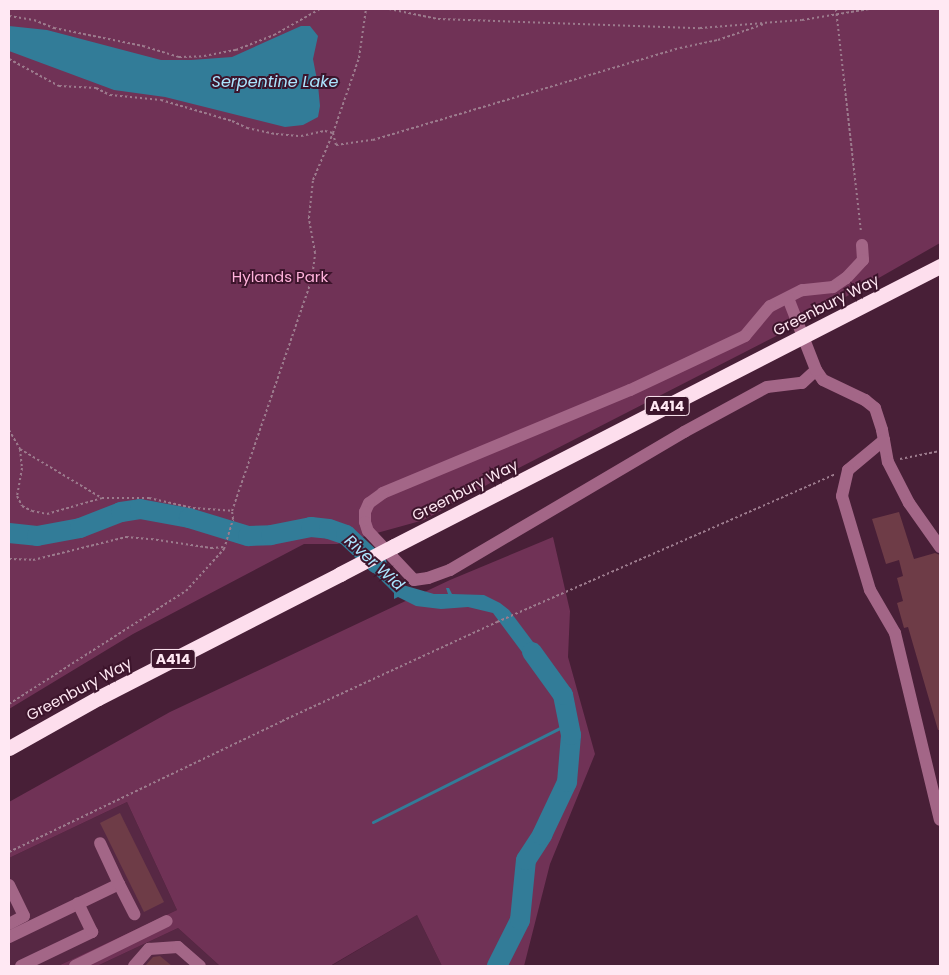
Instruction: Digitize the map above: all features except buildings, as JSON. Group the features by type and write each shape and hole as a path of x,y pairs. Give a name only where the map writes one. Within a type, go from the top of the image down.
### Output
{"highway":[{"name":"Greenbury Way","path":"9,748 98,698 940,266"}],"lane":[{"path":"816,370 802,382 767,387 684,432 459,565 428,578 414,580 368,531 365,522 365,512 369,503 383,493 630,390 745,336 770,306 802,290 834,287 846,278 863,260 862,245"},
{"path":"788,298 816,370 823,380 865,400 875,408 888,462 908,504 940,547"},
{"path":"884,440 848,470 842,496 844,510 870,590 895,633 940,820"},
{"path":"100,843 134,914"},
{"path":"9,937 119,884"},
{"path":"9,885 24,916 9,924"},
{"path":"21,966 92,932 78,903"},
{"path":"75,966 167,922"},
{"path":"134,966 148,949 178,947 200,966"}],"path":[{"path":"9,16 34,20 54,28 142,46 179,58 236,50 274,35 320,9"},
{"path":"9,704 186,591 209,568 225,547 233,520 232,511 312,279 315,253 309,218 313,180 334,133 359,58 365,9 376,9"},
{"path":"388,9 438,19 700,28 838,15 869,9"},
{"path":"836,9 862,245"},
{"path":"334,133 336,145 373,140 680,48 718,40 767,22"},
{"path":"9,59 59,86 96,88 110,95 161,100 232,121 247,128 276,134 301,136 325,131 334,133"},
{"path":"9,430 20,449 22,468 17,496 22,506 32,511 47,514 102,498 149,498 193,508 232,511"},
{"path":"20,449 102,498"},
{"path":"9,852 274,725 497,622 848,470"},
{"path":"9,559 32,560 126,537 151,538 211,548 225,547"}],"shaded area":[{"path":"127,802 177,910 58,966 9,966 9,858"},
{"path":"417,915 442,966 331,966"},
{"path":"178,928 220,966 97,966"}],"green space":[{"name":"Hylands Park","path":"9,9 940,9 940,243 786,331 501,477 424,520 337,544 304,544 133,634 9,709"},
{"path":"553,537 570,611 568,657 595,754 550,864 524,966 442,966 417,915 330,966 220,966 178,928 97,966 58,966 177,910 127,802 9,858 9,802 170,712 450,580"}],"water":[{"name":"Serpentine Lake","path":"9,26 47,30 161,60 191,60 232,57 301,26 310,26 318,36 313,59 320,106 318,117 303,125 285,127 165,97 114,90 9,51"},
{"path":"363,541 403,585 434,594 448,594 446,588 449,588 452,594 484,595 500,603 509,610 554,670 542,679 493,613 468,607 441,609 416,606 398,597 394,599 394,593 350,549"}],"waterway":[{"name":"River Wid","path":"9,533 37,536 80,528 121,512 140,509 189,518 248,536 271,535 311,527 329,529 346,535 377,564"},
{"name":"River Wid","path":"497,966 520,920 526,860 542,835 567,782 571,735 563,695 532,652"},
{"path":"373,822 570,723"}]}
